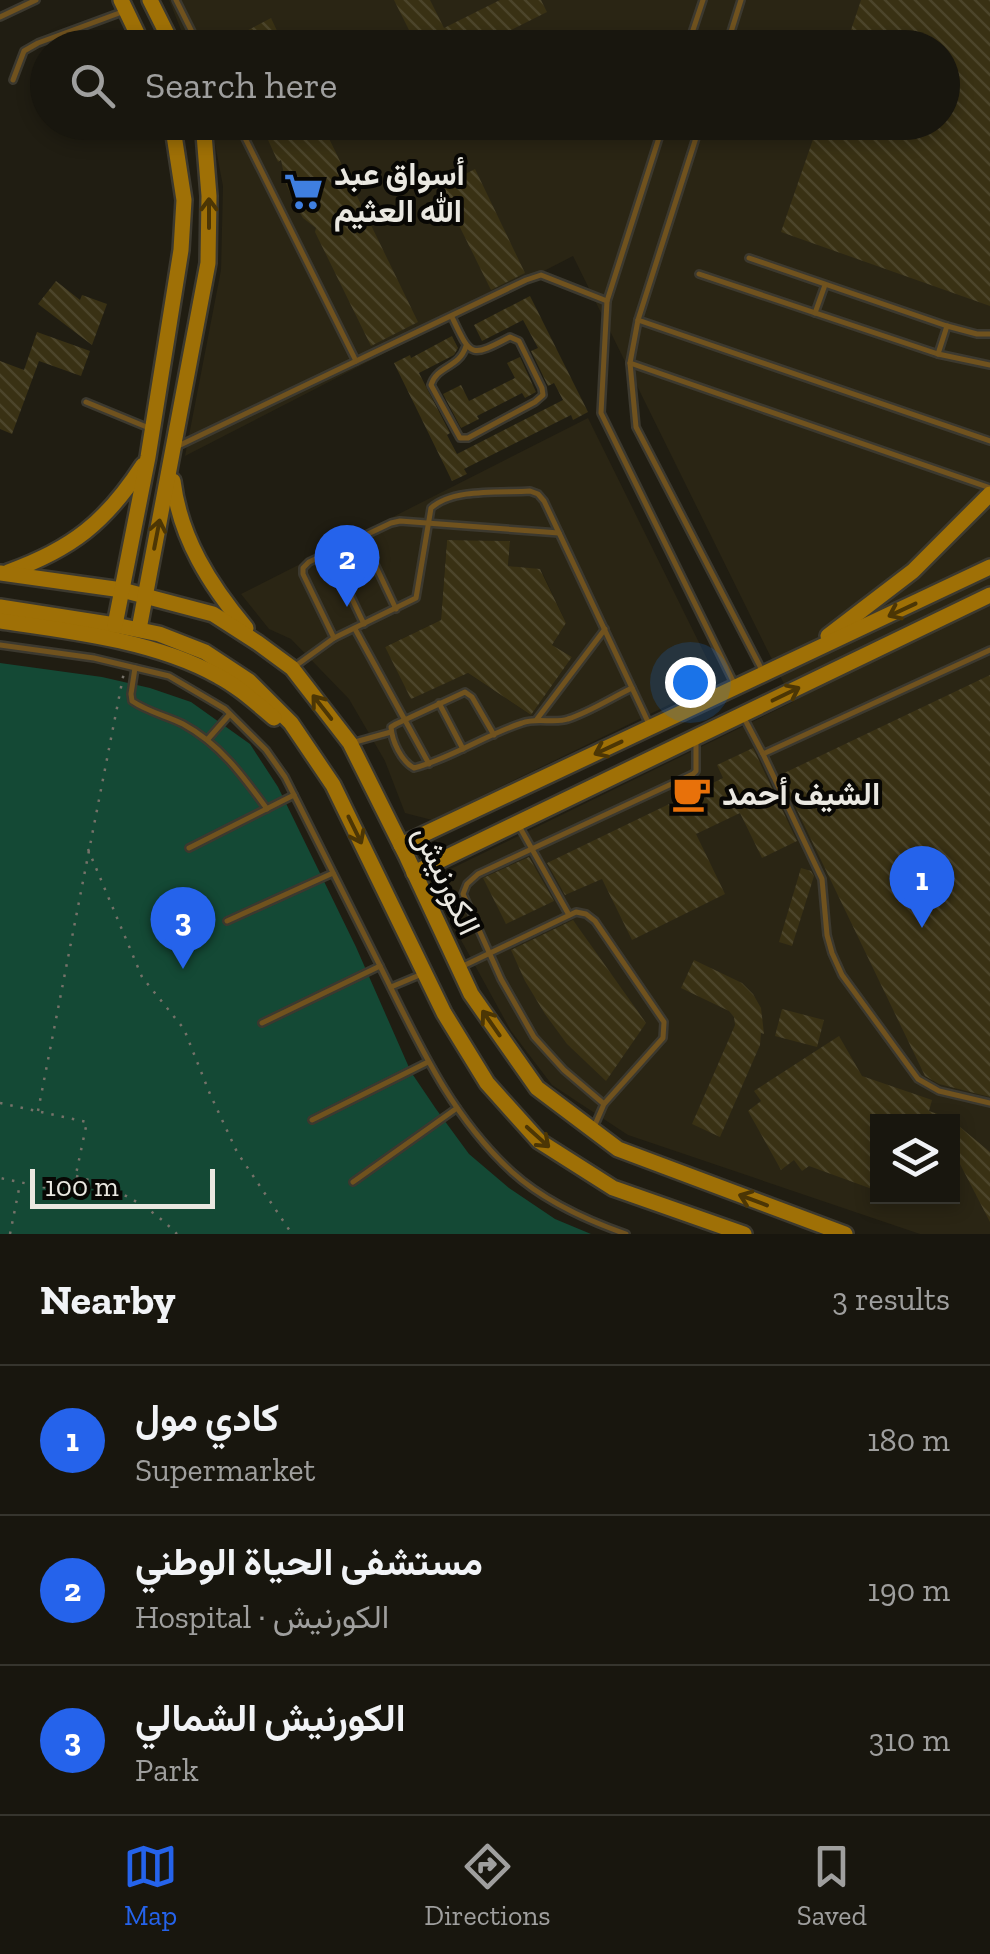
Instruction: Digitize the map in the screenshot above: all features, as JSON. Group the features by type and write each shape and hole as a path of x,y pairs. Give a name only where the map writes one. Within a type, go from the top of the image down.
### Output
{"street":[{"path":"155,5 166,30"},
{"path":"123,6 135,30"},
{"path":"115,625 148,457 180,250 184,200 175,140"},
{"path":"139,630 208,263 204,140"},
{"path":"172,456 180,515 202,568 258,642"},
{"path":"2,573 52,553 100,521 148,457"},
{"path":"801,657 913,571 990,491"},
{"path":"401,845 990,567"},
{"name":"الكورنيش","path":"2,573 122,590 214,614 292,668 350,744 470,994 538,1088 618,1149 845,1234"},
{"path":"414,873 990,595"},
{"path":"967,606 990,604"},
{"name":"الكورنيش","path":"0,607 159,634 206,652 249,680 291,723 333,785 444,1013 487,1084 539,1141 613,1188 744,1234"},
{"path":"0,621 136,645 184,660 246,694 315,760"}],"lane":[{"path":"0,18 36,0"},
{"path":"176,0 191,30"},
{"path":"693,30 702,0"},
{"path":"732,30 741,0"},
{"path":"68,30 123,6"},
{"path":"13,80 24,51 30,48"},
{"path":"246,140 356,361"},
{"path":"658,140 607,302 601,413 736,688"},
{"path":"696,140 638,320 630,363 636,427 764,674"},
{"path":"749,258 947,326 990,334"},
{"path":"698,274 938,354 990,365"},
{"path":"172,456 356,361 526,280 542,276 607,302"},
{"path":"815,313 825,286"},
{"path":"451,315 466,346 479,352 510,337 519,341 543,395 468,438 460,438 431,385 435,374 458,361 466,346"},
{"path":"638,320 990,442"},
{"path":"938,354 947,326"},
{"path":"630,363 990,491"},
{"path":"86,402 152,429"},
{"path":"292,668 334,638 416,598 431,508 444,498 530,491 544,502 651,728"},
{"path":"334,638 303,574 309,562 400,522 558,533"},
{"path":"362,538 396,609"},
{"path":"330,553 364,624"},
{"path":"355,628 429,764"},
{"path":"536,720 605,630"},
{"path":"0,645 94,658 169,676 230,714 266,750 285,777 428,1062 470,1127 514,1174 551,1201 626,1234"},
{"path":"763,754 990,650"},
{"path":"135,668 132,701 208,740 234,764 267,809"},
{"path":"494,735 472,697 465,692 404,720 391,732 414,768 429,764 526,721 570,719 632,688"},
{"path":"440,703 463,749"},
{"path":"208,740 230,714"},
{"path":"743,715 822,878 827,935 842,974 918,1078 939,1091 990,1103"},
{"path":"350,744 391,732"},
{"path":"604,1104 564,1070 534,1037 501,979 463,894 478,874 692,774 696,771 696,738"},
{"path":"190,848 294,795"},
{"path":"517,824 569,915"},
{"path":"227,921 333,873"},
{"path":"458,969 576,912 594,921 664,1022 663,1038 604,1104 593,1130"},
{"path":"262,1023 380,966"},
{"path":"391,988 425,972"},
{"path":"312,1120 428,1062"},
{"path":"353,1182 456,1108"}],"path":[{"path":"38,1111 126,666"},
{"path":"88,849 142,976 184,1030 237,1152 292,1234"},
{"path":"0,1103 87,1122 72,1194 0,1178"},
{"path":"76,1176 127,1196 177,1234"},
{"path":"10,1234 20,1182"}],"shaded area":[{"path":"169,0 990,0 990,1234 920,1234 628,1135 552,1085 511,1031 428,880 793,702 573,256 185,456 221,270 223,186 214,140 960,140 960,30 181,30"},
{"path":"588,418 718,681 432,820 405,813 385,761 349,699 291,639 269,629 241,594","holes":["447,540 510,541 508,566 541,570 566,623 552,645 572,657 531,715 468,673 411,698 385,647 441,620"]}],"green space":[{"path":"0,663 150,688 191,702 250,744 278,787 356,947 411,1072 436,1109 469,1154 509,1188 555,1219 591,1234 0,1234"}],"building":[{"path":"394,0 430,0 444,28 500,0 541,0 547,12 511,30 409,30"},
{"path":"861,0 990,0 990,306 781,232 813,140 960,140 960,30 851,30"},
{"path":"271,18 277,30 248,30"},
{"path":"268,140 330,140 418,322 371,346 316,228 297,208 281,160 278,162"},
{"path":"475,169 525,273 491,290 440,187"},
{"path":"56,281 80,300 82,295 107,304 92,345 38,304"},
{"path":"530,296 588,412 573,420 571,415 464,469 467,474 452,481 394,363 452,336 458,348 454,355 419,373 457,454 563,400 554,383 548,386 531,351 538,348 523,320 482,341 474,325"},
{"path":"37,332 90,351 81,376 39,361 12,434 0,429 0,361 24,370"},
{"path":"520,357 536,392 525,398 522,393 461,428 443,394 461,385 469,401 515,378 507,363"},
{"path":"447,540 510,541 508,566 540,569 566,623 552,645 572,657 531,715 468,673 411,699 385,647 441,620"},
{"path":"990,675 990,1097 939,1084 925,1076 780,775"},
{"path":"753,748 797,841 762,858 740,813 696,834 725,894 632,940 602,879 565,895 547,863 723,778 717,765"},
{"path":"529,857 554,901 506,924 483,878"},
{"path":"801,868 814,876 792,946 779,942"},
{"path":"573,920 646,1023 606,1081 567,1044 545,1014 511,950"},
{"path":"694,960 742,983 761,1008 764,1034 761,1033 760,1045 720,1137 692,1124 735,1025 734,1017 681,988"},
{"path":"782,1009 824,1020 817,1047 775,1036"},
{"path":"839,1036 862,1076 932,1100 929,1111 938,1114 870,1114 870,1188 809,1166 802,1171 794,1160 781,1170 748,1111 761,1101 754,1091"},
{"path":"960,1127 990,1152 990,1222 960,1164"}],"place":[{"name":"أسواق عبد الله العثيم","path":"304,192"},
{"name":"مستشفى الحياة الوطني","path":"347,607"},
{"name":"الشيف أحمد","path":"692,794"},
{"name":"كادي مول","path":"922,928"},
{"name":"الكورنيش الشمالي","path":"183,969"}]}
